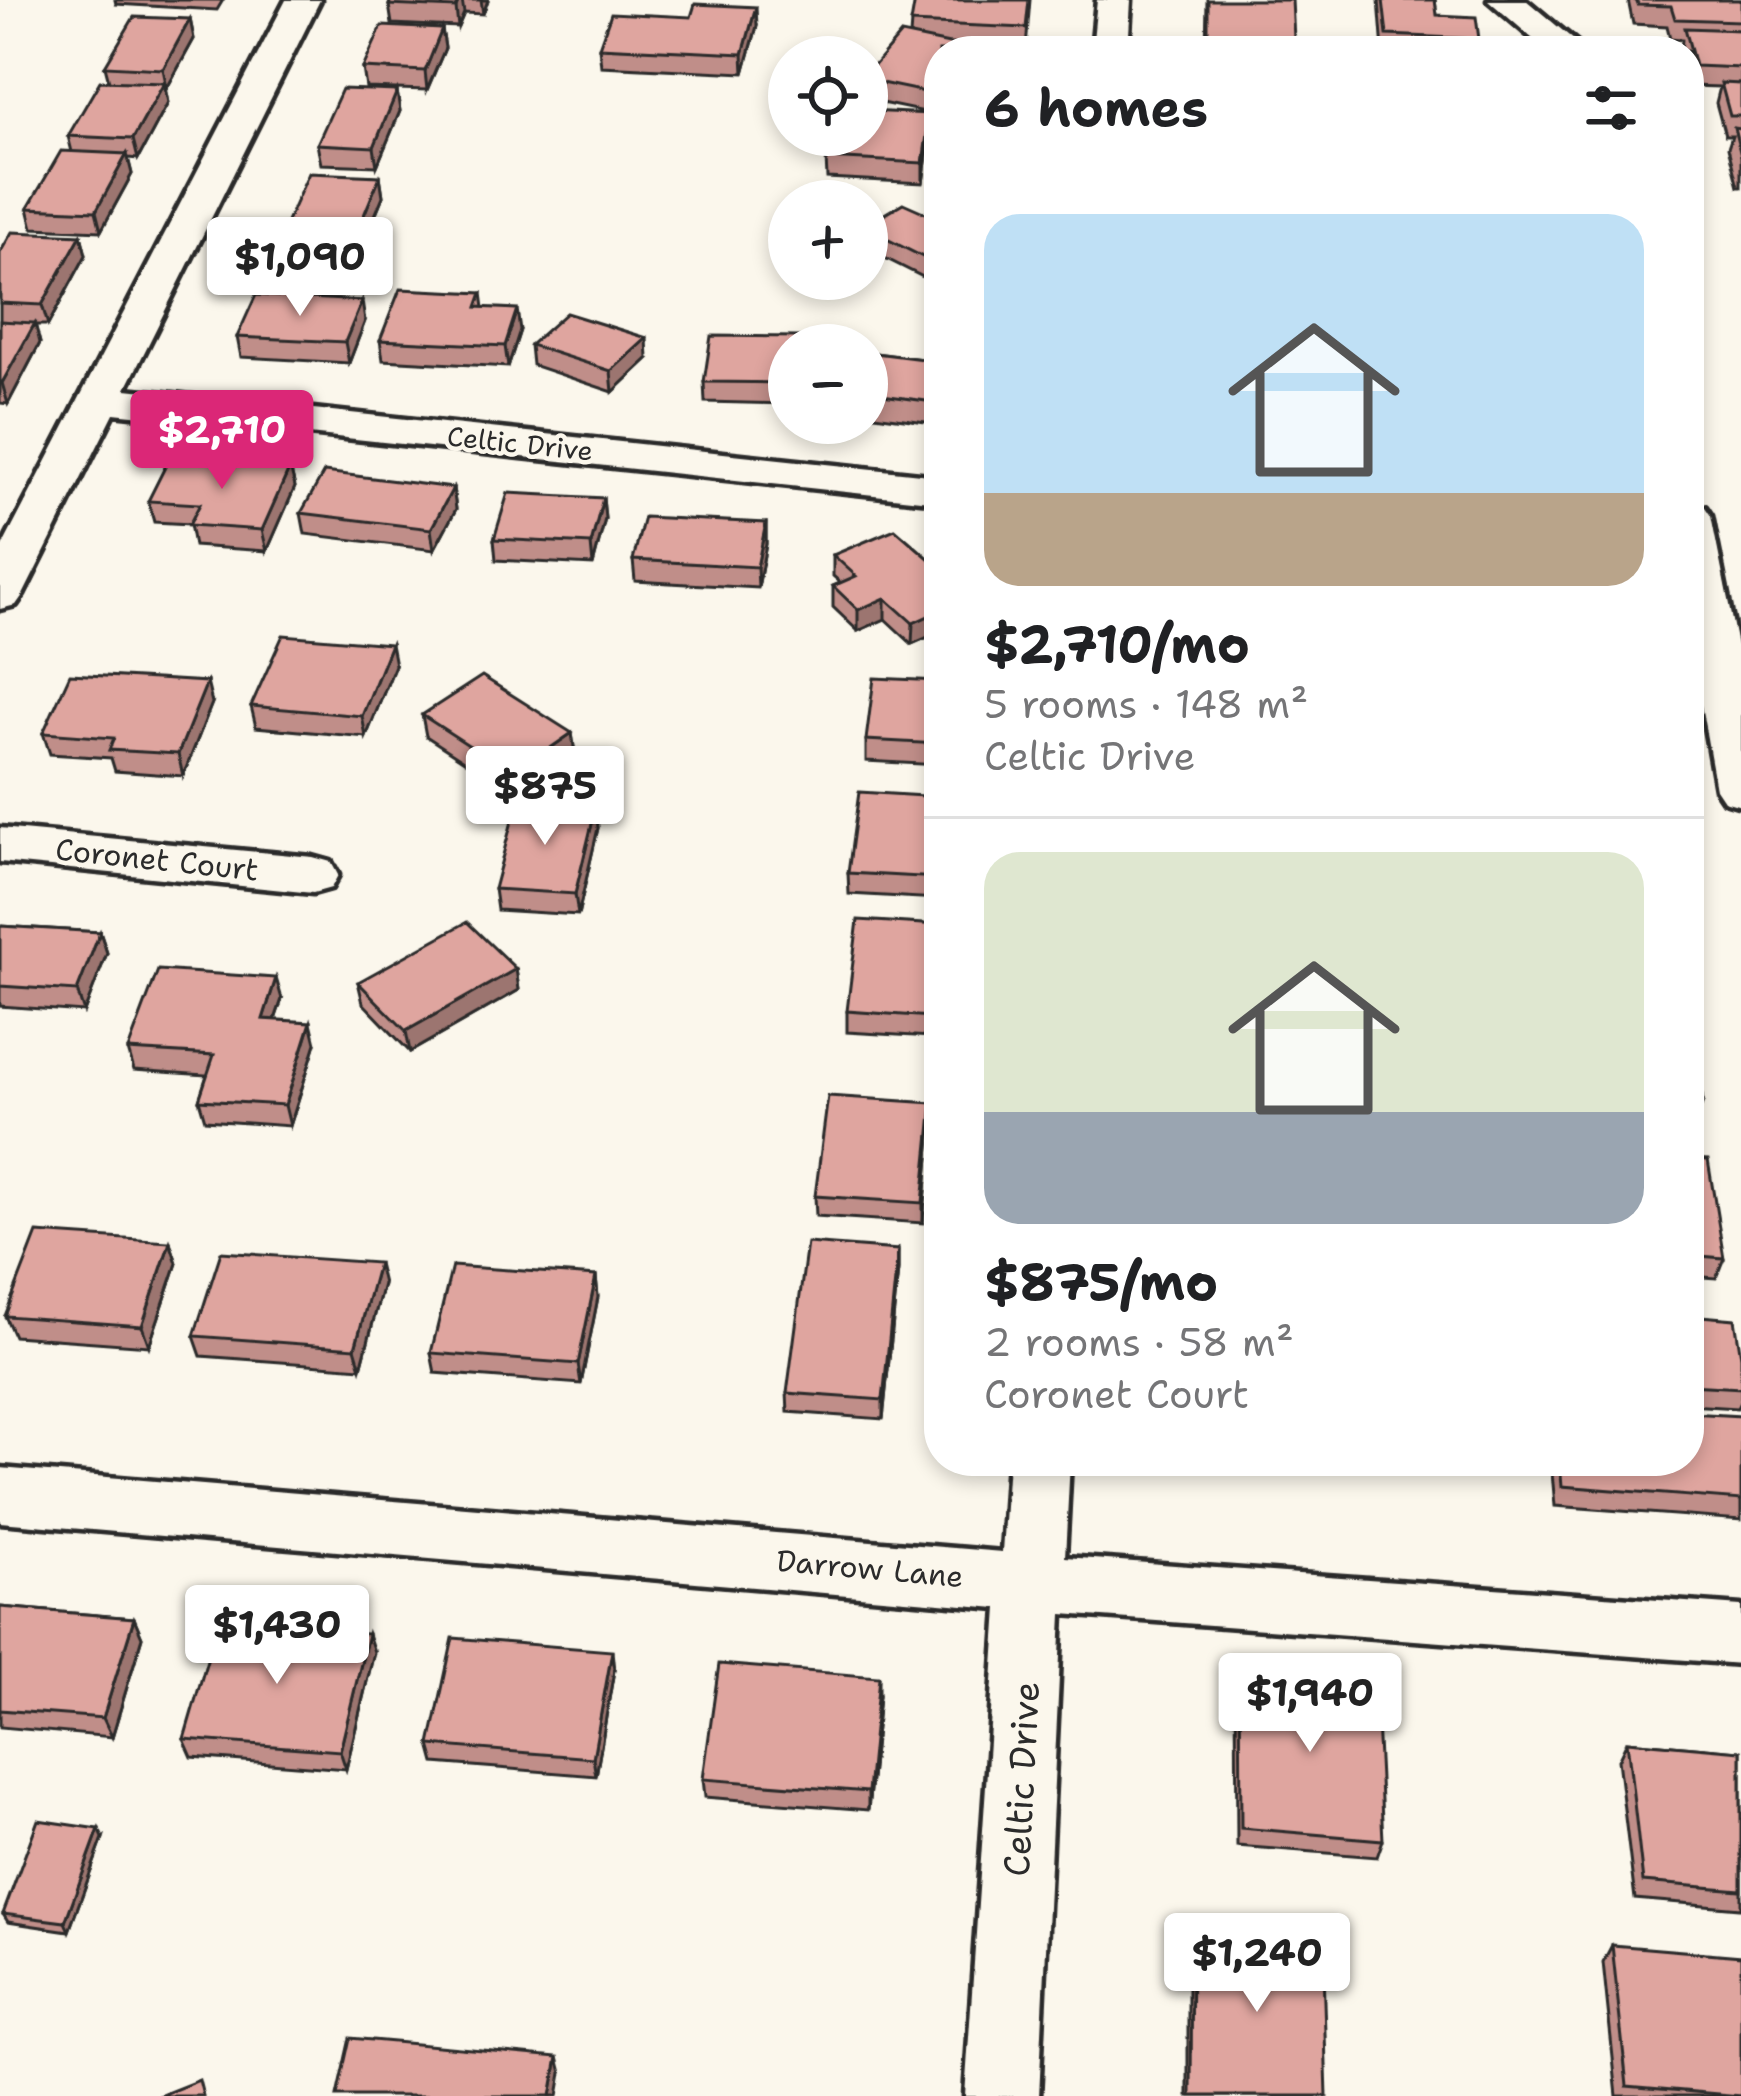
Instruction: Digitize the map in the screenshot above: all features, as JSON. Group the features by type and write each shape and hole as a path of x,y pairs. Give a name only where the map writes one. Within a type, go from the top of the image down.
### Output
{"street":[{"path":"0,595 303,0"},
{"path":"1111,36 1114,0"},
{"path":"1505,0 1551,36"},
{"name":"Celtic Drive","path":"101,399 924,487"},
{"path":"1704,595 1741,789"},
{"name":"Coronet Court","path":"0,845 313,875"},
{"name":"Celtic Drive","path":"1002,2096 1038,1476"},
{"name":"Darrow Lane","path":"0,1495 1032,1583 1741,1635"}],"building":[{"path":"391,0 459,0 456,8 389,5"},
{"path":"915,0 1029,0 1026,28 911,23"},
{"path":"1208,0 1292,0 1294,36 1208,35"},
{"path":"1383,0 1435,0 1437,15 1476,17 1479,36 1410,36 1387,35"},
{"path":"1636,0 1741,0 1741,21 1675,19 1671,6 1638,5"},
{"path":"695,4 756,7 743,54 599,47 611,13 691,17"},
{"path":"134,17 190,19 163,69 105,66"},
{"path":"382,26 442,29 425,71 363,68"},
{"path":"1685,28 1741,30 1741,68 1704,66 1704,36 1687,36"},
{"path":"901,34 924,39 924,92 888,84 888,49"},
{"path":"100,81 164,83 133,139 68,136"},
{"path":"1721,83 1741,84 1741,116 1730,116"},
{"path":"342,89 397,91 374,147 317,144"},
{"path":"888,112 924,114 923,163 826,158 888,156"},
{"path":"1734,128 1741,129 1741,156"},
{"path":"61,151 127,154 96,211 28,208"},
{"path":"309,173 380,176 355,237 282,233"},
{"path":"903,203 924,212 924,258 888,240 888,212"},
{"path":"12,232 81,235 42,305 0,303 0,253"},
{"path":"400,289 482,293 477,307 517,309 505,346 380,340"},
{"path":"256,295 362,301 345,342 237,337"},
{"path":"566,313 647,338 611,371 530,345"},
{"path":"0,321 35,323 2,383 0,383"},
{"path":"711,336 768,337 768,383 704,382"},
{"path":"888,355 924,359 924,401 888,396"},
{"path":"169,459 290,467 262,530 189,525 200,504 148,501"},
{"path":"324,472 453,488 431,529 301,513"},
{"path":"508,493 603,498 591,544 494,539"},
{"path":"644,517 766,523 757,567 633,560"},
{"path":"895,529 924,554 924,618 913,623 885,598 858,610 833,586 856,576 833,555"},
{"path":"283,635 391,644 362,716 251,706"},
{"path":"70,674 207,682 178,754 109,750 114,738 43,733"},
{"path":"482,676 572,733 513,774 422,715"},
{"path":"874,678 924,680 924,743 866,740"},
{"path":"859,792 924,796 924,877 848,873"},
{"path":"517,802 596,807 575,894 494,889"},
{"path":"858,920 924,924 924,1016 847,1011"},
{"path":"467,922 516,969 406,1031 358,982"},
{"path":"0,926 100,932 77,991 0,986"},
{"path":"158,970 276,978 263,1019 311,1022 285,1105 199,1100 214,1055 128,1050"},
{"path":"828,1096 924,1102 923,1203 815,1196"},
{"path":"1704,1160 1708,1160 1724,1258 1704,1256"},
{"path":"37,1233 170,1242 142,1326 5,1316"},
{"path":"807,1243 898,1250 883,1400 787,1393"},
{"path":"221,1252 378,1263 355,1348 194,1336"},
{"path":"452,1266 596,1276 578,1364 431,1353"},
{"path":"1704,1316 1735,1319 1741,1388 1704,1386"},
{"path":"1704,1414 1741,1416 1741,1500 1562,1486 1561,1476 1704,1476"},
{"path":"0,1607 134,1618 103,1718 0,1710"},
{"path":"218,1622 368,1634 340,1751 184,1739"},
{"path":"453,1638 612,1651 593,1758 430,1745"},
{"path":"719,1664 879,1677 868,1792 703,1779"},
{"path":"1240,1669 1375,1680 1383,1840 1241,1828"},
{"path":"1627,1741 1741,1751 1741,1890 1643,1882"},
{"path":"38,1820 99,1829 65,1922 3,1914"},
{"path":"1192,1928 1322,1939 1327,2096 1191,2096"},
{"path":"1612,1945 1741,1956 1741,2096 1627,2086"},
{"path":"350,2038 558,2057 551,2096 337,2096"},
{"path":"199,2080 203,2096 159,2096"}]}
